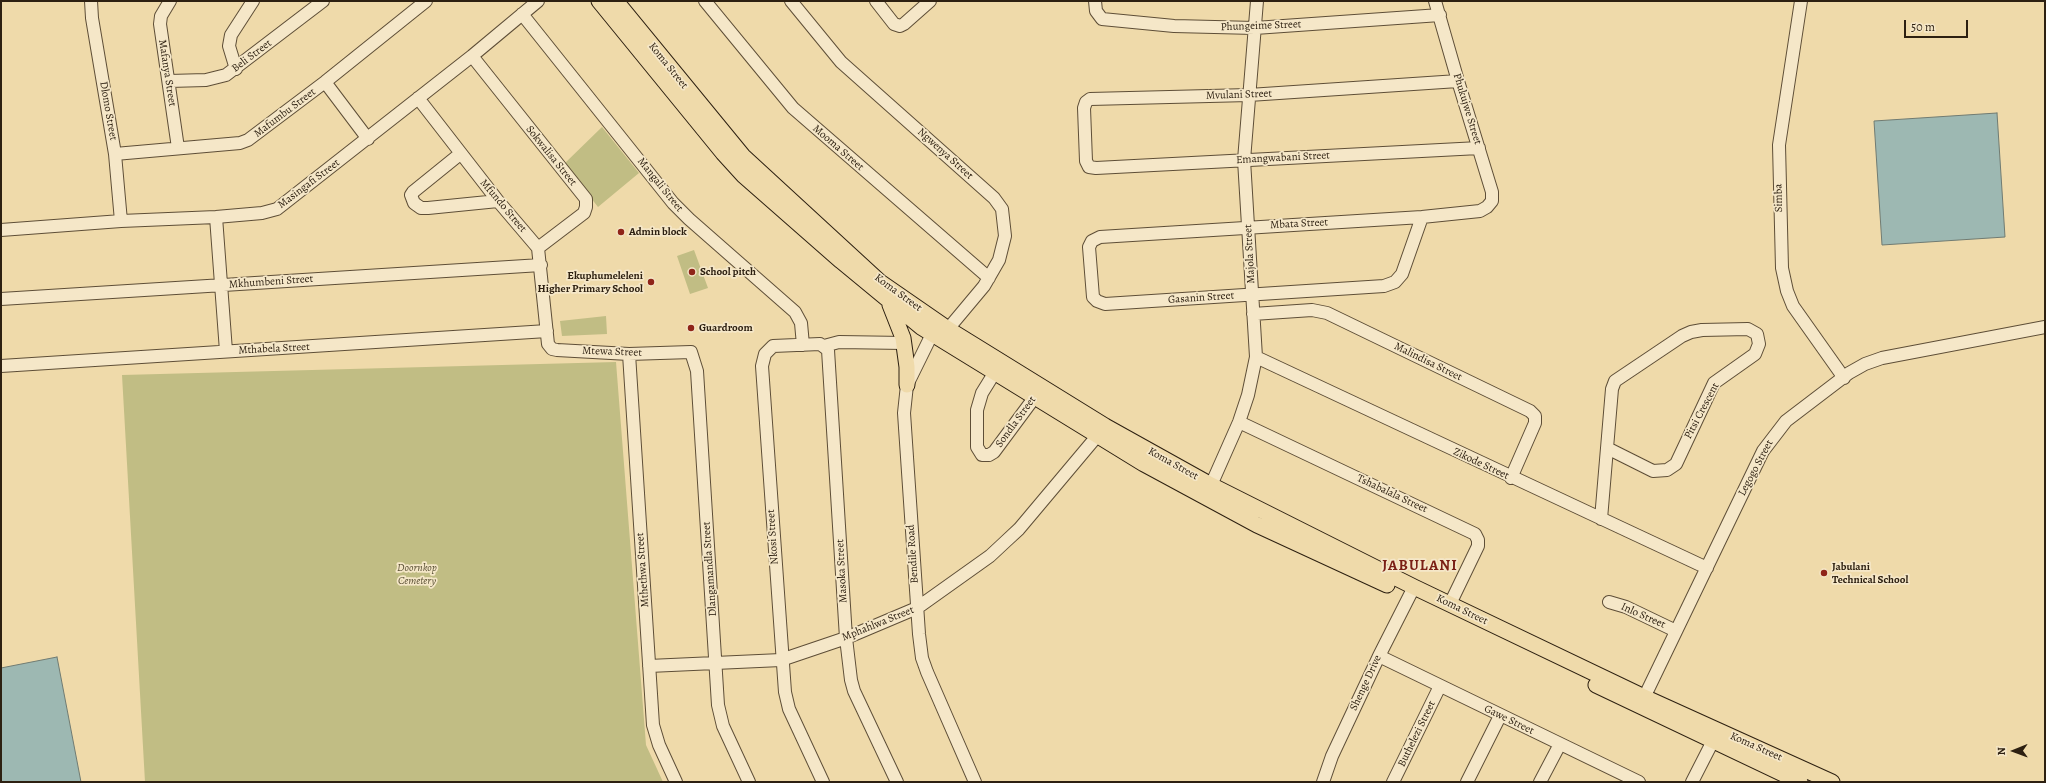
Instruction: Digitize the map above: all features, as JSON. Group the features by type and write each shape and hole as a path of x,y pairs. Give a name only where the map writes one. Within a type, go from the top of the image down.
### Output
{"main road":[{"name":"Koma Street","path":"599,1 723,153 743,175 888,301 939,328 1101,431 1208,491 1642,702 1716,735 1832,782"},
{"name":"Koma Street","path":"616,1 743,156 880,282 995,372 1038,392"},
{"path":"888,301 896,317 904,343 906,385"},
{"name":"Koma Street","path":"1412,591 1450,604 1642,702"},
{"name":"Koma Street","path":"1716,735 1800,782"}],"street":[{"name":"Dlomo Street","path":"92,1 92,18 115,154 121,221"},
{"name":"Mafanya Street","path":"170,1 161,16 160,24 178,148"},
{"path":"236,69 229,46 230,35 253,1"},
{"name":"Beli Street","path":"169,81 215,79 226,75 236,69 323,1"},
{"name":"Mafumbu Street","path":"115,154 245,141 325,82 426,1"},
{"name":"Masingafi Street","path":"1,230 121,221 216,217 262,213 277,209 472,56 538,1"},
{"name":"Mooma Street","path":"705,1 793,108 989,278"},
{"name":"Ngwenya Street","path":"791,1 841,62 997,202 1004,216 1005,236 999,260 989,278 939,328"},
{"path":"876,1 894,24 900,26 906,23 930,1"},
{"name":"Phungeime Street","path":"1095,1 1097,14 1101,18 1108,20 1174,26 1255,28 1440,15"},
{"name":"Majola Street","path":"1208,491 1239,422 1248,396 1256,357 1244,160 1257,1"},
{"name":"Phukujwe Street","path":"1436,1 1458,82 1492,192 1490,204 1480,211"},
{"name":"Simba","path":"1801,1 1779,144 1782,268 1787,291 1793,306 1844,378"},
{"name":"Mangali Street","path":"522,14 672,203 693,224 795,312 801,323 803,345"},
{"name":"Sokwalisa Street","path":"472,56 586,198 584,213 538,248"},
{"path":"325,82 368,138"},
{"name":"Mvulani Street","path":"1087,165 1084,108 1089,99 1249,95 1458,82"},
{"name":"Mfundo Street","path":"418,98 498,202 538,248"},
{"name":"Emangwabani Street","path":"1087,165 1096,168 1479,148"},
{"path":"460,154 413,192 411,195 414,203 422,208 428,208 498,202"},
{"name":"Mbata Street","path":"1094,240 1105,236 1422,217 1480,211"},
{"path":"216,217 226,351"},
{"name":"Gasanin Street","path":"1094,240 1090,244 1089,250 1093,295 1097,301 1102,303 1384,286 1392,284 1402,274 1422,217"},
{"path":"538,248 541,264 547,331"},
{"name":"Mkhumbeni Street","path":"1,299 541,264"},
{"name":"Malindisa Street","path":"1253,314 1312,310 1328,313 1530,411 1535,416 1535,425 1511,478"},
{"name":"Legogo Street","path":"1642,702 1763,451 1775,434 1798,411 1865,364 1882,358 2045,327"},
{"name":"Bendile Road","path":"939,328 906,385 904,413 917,608 922,658 926,672 975,782"},
{"name":"Pitsi Crescent","path":"1601,519 1607,448 1612,389 1617,379 1682,336 1691,332 1748,330 1757,334 1759,344 1755,354 1714,383 1676,464 1667,470 1653,471 1607,448"},
{"name":"Mthabela Street","path":"1,366 547,331"},
{"name":"Mtewa Street","path":"547,331 548,344 552,349 557,350 629,354 691,352"},
{"name":"Nkosi Street","path":"823,782 786,702 781,660 762,358 768,349 773,346 820,344 826,348 839,342 904,343"},
{"name":"Masoka Street","path":"826,348 846,638 854,691 896,782"},
{"name":"Dlangamandla Street","path":"691,352 697,378 720,718 749,782"},
{"name":"Mthethwa Street","path":"629,354 655,733 676,782"},
{"name":"Zikode Street","path":"1256,357 1511,478 1707,568"},
{"name":"Sondla Street","path":"995,372 982,394 977,410 977,443 980,453 988,455 994,452 1038,392"},
{"name":"Tshabalala Street","path":"1239,422 1475,534 1478,540 1478,546 1450,604"},
{"name":"Mphahlwa Street","path":"650,666 781,660 846,638 917,608 990,556 1005,542 1101,431"},
{"name":"Shenge Drive","path":"1323,782 1332,756 1379,656 1412,591"},
{"name":"Inlo Street","path":"1609,602 1626,607 1676,631"},
{"name":"Gawe Street","path":"1379,656 1560,744 1616,777 1639,782"},
{"name":"Buthelezi Street","path":"1393,782 1440,686"},
{"path":"1467,782 1500,716"},
{"path":"1692,782 1716,735"},
{"path":"1540,782 1560,744"}],"green space":[{"path":"602,127 639,173 598,207 564,164"},
{"name":"School pitch","path":"694,250 708,288 690,294 677,256"},
{"path":"606,316 607,334 562,336 560,321"},
{"name":"Doornkop Cemetery","path":"616,362 646,745 663,782 145,782 122,375"}],"water":[{"path":"1997,113 2005,237 1882,245 1874,121"},
{"path":"57,657 81,782 1,782 1,668"}],"place":[{"name":"Admin block","path":"621,232"},
{"name":"School pitch","path":"692,272"},
{"name":"Ekuphumeleleni Higher Primary School","path":"651,282"},
{"name":"Guardroom","path":"691,328"},
{"name":"Jabulani Technical School","path":"1824,573"}],"district":[{"name":"JABULANI","path":"1420,566"}]}
